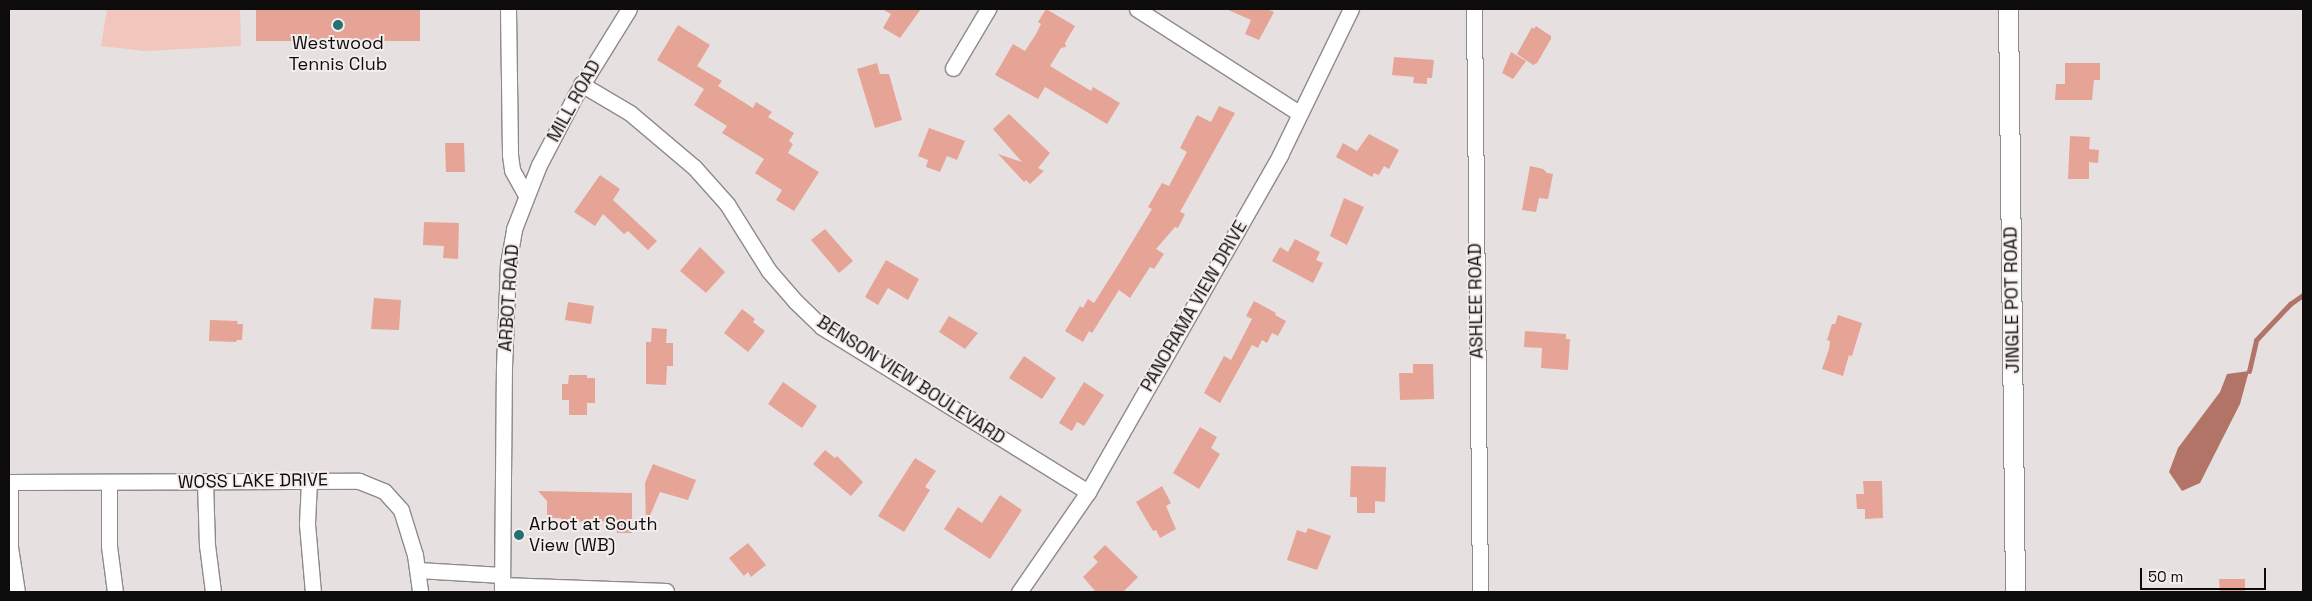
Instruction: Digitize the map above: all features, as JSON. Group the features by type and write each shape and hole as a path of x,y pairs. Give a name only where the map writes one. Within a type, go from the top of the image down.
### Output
{"street":[{"path":"508,9 510,154 512,170 526,196"},
{"name":"MILL ROAD","path":"526,196 581,84 629,9"},
{"path":"953,68 988,9"},
{"path":"1137,9 1299,113"},
{"name":"PANORAMA VIEW DRIVE","path":"1019,592 1088,492 1280,155 1351,9"},
{"name":"ASHLEE ROAD","path":"1474,9 1480,592"},
{"name":"JINGLE POT ROAD","path":"2008,9 2016,592"},
{"name":"BENSON VIEW BOULEVARD","path":"581,84 630,113 694,167 726,204 769,271 795,302 822,327 1088,492"},
{"name":"ARBOT ROAD","path":"502,584 504,384 508,264 514,229 526,196"},
{"path":"309,481 307,524 313,592"},
{"path":"9,482 10,547 17,592"},
{"name":"WOSS LAKE DRIVE","path":"9,482 359,482 384,491 401,510 418,570 420,592"},
{"path":"109,482 109,546 115,592"},
{"path":"205,482 212,592"},
{"path":"418,570 502,584 666,591"}],"shaded area":[{"path":"107,9 240,9 241,46 145,51 101,46"},
{"path":"2249,371 2240,404 2200,483 2182,491 2169,472 2178,448 2220,392 2227,374"}],"building":[{"name":"Westwood Tennis Club","path":"256,9 420,9 420,41 256,41"},
{"path":"882,9 921,9 900,38 883,28 891,14"},
{"path":"1046,9 1075,26 1065,43 1066,47 1061,48 1050,66 1091,91 1093,87 1120,103 1107,124 1045,87 1038,99 995,75 1013,44 1025,51 1041,24 1038,22"},
{"path":"1226,9 1267,9 1274,12 1259,40 1245,34 1251,20"},
{"path":"678,25 710,45 697,66 722,81 718,86 753,108 756,102 772,112 768,117 794,133 789,141 793,144 788,153 819,172 794,211 776,200 782,190 755,173 764,159 722,133 727,126 694,105 704,89 657,60"},
{"path":"1536,26 1551,36 1551,39 1537,63 1533,65 1517,54 1532,27 1534,29"},
{"path":"1511,52 1526,61 1513,79 1502,73"},
{"path":"1394,57 1434,60 1432,78 1427,78 1427,84 1413,83 1414,77 1392,75"},
{"path":"877,63 880,74 889,74 902,120 875,128 857,69"},
{"path":"2065,63 2100,63 2100,80 2094,80 2092,100 2055,100 2056,84 2065,84"},
{"path":"1219,106 1235,113 1180,212 1185,214 1178,228 1175,227 1156,249 1164,254 1154,269 1150,267 1130,298 1119,290 1092,333 1089,331 1083,342 1065,331 1080,306 1083,308 1088,299 1094,303 1152,209 1148,207 1162,183 1169,186 1187,152 1180,148 1197,115 1211,122"},
{"path":"1009,114 1050,153 1038,168 1044,171 1030,184 1026,180 1024,182 998,154 1022,162 993,129"},
{"path":"929,128 965,141 957,160 947,156 940,172 926,167 928,160 918,156"},
{"path":"1369,134 1399,150 1389,169 1384,166 1379,175 1374,173 1372,177 1336,157 1343,143 1357,151"},
{"path":"2070,136 2090,137 2089,149 2099,150 2098,163 2089,162 2089,179 2068,179"},
{"path":"445,143 464,143 465,172 446,172"},
{"path":"1530,166 1553,174 1548,199 1539,198 1536,212 1522,210"},
{"path":"600,175 620,189 613,200 657,241 648,250 628,231 624,234 603,214 595,226 574,212"},
{"path":"1344,198 1364,207 1347,245 1330,236"},
{"path":"424,222 459,223 458,259 443,258 444,246 423,245"},
{"path":"825,229 853,261 839,273 811,240"},
{"path":"1295,239 1320,252 1316,260 1323,263 1313,283 1272,261 1280,247 1288,252"},
{"path":"700,247 725,272 706,293 680,271"},
{"path":"886,260 919,279 908,300 888,288 878,305 865,297"},
{"path":"374,298 401,300 399,330 371,329"},
{"path":"1254,301 1286,321 1278,336 1272,333 1267,343 1262,340 1258,348 1252,345 1220,403 1204,393 1224,356 1231,360 1252,319 1246,316"},
{"path":"568,302 594,306 591,324 565,320"},
{"path":"742,309 755,319 753,322 765,331 748,352 724,333"},
{"path":"1838,315 1862,323 1852,356 1849,355 1843,376 1822,369 1829,349 1830,341 1827,340 1832,324 1835,324"},
{"path":"949,316 978,333 965,349 939,332"},
{"path":"210,320 238,321 237,324 243,324 242,340 237,340 236,342 209,341"},
{"path":"652,328 667,329 666,343 673,343 673,366 667,366 666,385 646,384 646,342 651,342"},
{"path":"1525,331 1566,334 1566,339 1570,339 1568,370 1541,368 1542,348 1524,347"},
{"path":"1024,356 1056,378 1042,399 1009,378"},
{"path":"1413,364 1433,364 1434,399 1400,400 1399,373 1413,373"},
{"path":"569,375 587,375 587,378 595,378 595,403 587,403 587,415 569,415 569,400 562,400 562,384 568,384"},
{"path":"783,382 817,406 802,428 768,404"},
{"path":"1084,382 1104,395 1084,426 1077,422 1072,431 1059,423"},
{"path":"1200,427 1217,437 1211,448 1220,454 1199,489 1173,473"},
{"path":"825,450 835,458 837,456 863,482 851,496 813,464"},
{"path":"915,458 936,471 925,487 930,490 904,532 878,516"},
{"path":"653,464 696,480 688,500 660,492 646,525 645,483"},
{"path":"1351,466 1386,467 1385,502 1375,501 1375,513 1357,513 1357,497 1350,497"},
{"path":"1863,481 1882,481 1883,518 1865,519 1865,509 1857,509 1856,494 1864,494"},
{"path":"1162,486 1171,503 1166,506 1176,529 1160,538 1156,530 1153,531 1136,502"},
{"path":"538,491 632,493 632,533 617,533 616,521 561,522 561,518 550,518 547,516 547,501"},
{"path":"1000,495 1022,510 990,559 944,529 958,507 982,523"},
{"path":"1308,528 1331,536 1317,570 1287,560 1297,530 1306,533"},
{"path":"748,543 766,565 751,577 748,572 744,576 729,558"},
{"path":"1105,545 1138,577 1123,592 1096,592 1083,577 1098,562 1093,557"},
{"path":"2219,579 2245,579 2245,592 2220,592"}],"waterway":[{"path":"2249,371 2256,340 2290,304 2303,295"}],"place":[{"name":"Westwood Tennis Club","path":"338,25"},
{"name":"Arbot at South View (WB)","path":"519,535"}]}
